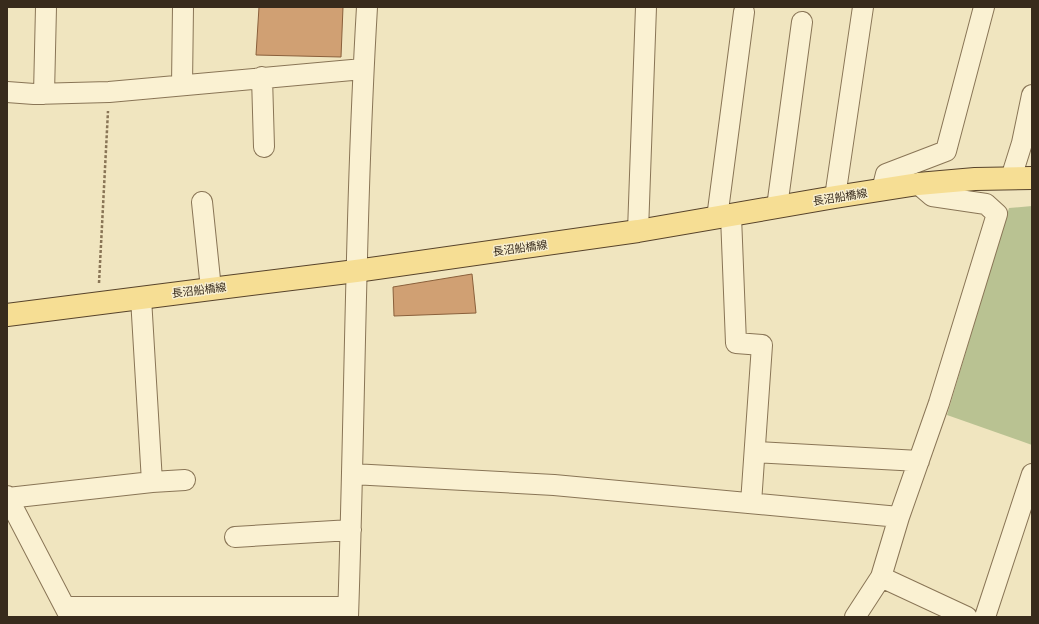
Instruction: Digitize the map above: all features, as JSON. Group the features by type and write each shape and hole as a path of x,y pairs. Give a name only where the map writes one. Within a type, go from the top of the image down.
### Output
{"main road":[{"name":"長沼船橋線","path":"7,315 356,271 638,231 918,184 975,179 1022,178"}],"street":[{"path":"44,94 46,7"},
{"path":"182,85 183,7"},
{"path":"185,480 7,497 68,612 348,612 356,271 363,69 367,7"},
{"path":"638,231 646,7"},
{"path":"835,197 863,7"},
{"path":"882,190 886,174 946,151 984,7"},
{"path":"744,12 724,217 736,343 762,345 752,503"},
{"path":"777,207 802,22"},
{"path":"7,92 44,94 108,92 363,69"},
{"path":"262,77 264,147"},
{"path":"1022,178 1032,95"},
{"path":"855,617 881,577 899,517 939,403 997,214 986,204 932,196 918,184"},
{"path":"202,202 211,289"},
{"path":"141,298 152,482"},
{"path":"755,452 919,461"},
{"path":"352,474 554,485 899,517"},
{"path":"985,617 1032,474"},
{"path":"236,537 351,530"},
{"path":"881,577 967,617"}],"path":[{"path":"98,304 108,92"}],"green space":[{"path":"1032,206 1032,445 947,415 1009,208"}],"building":[{"path":"259,7 343,7 341,57 256,55"},
{"path":"472,274 476,313 394,316 393,287"}]}
